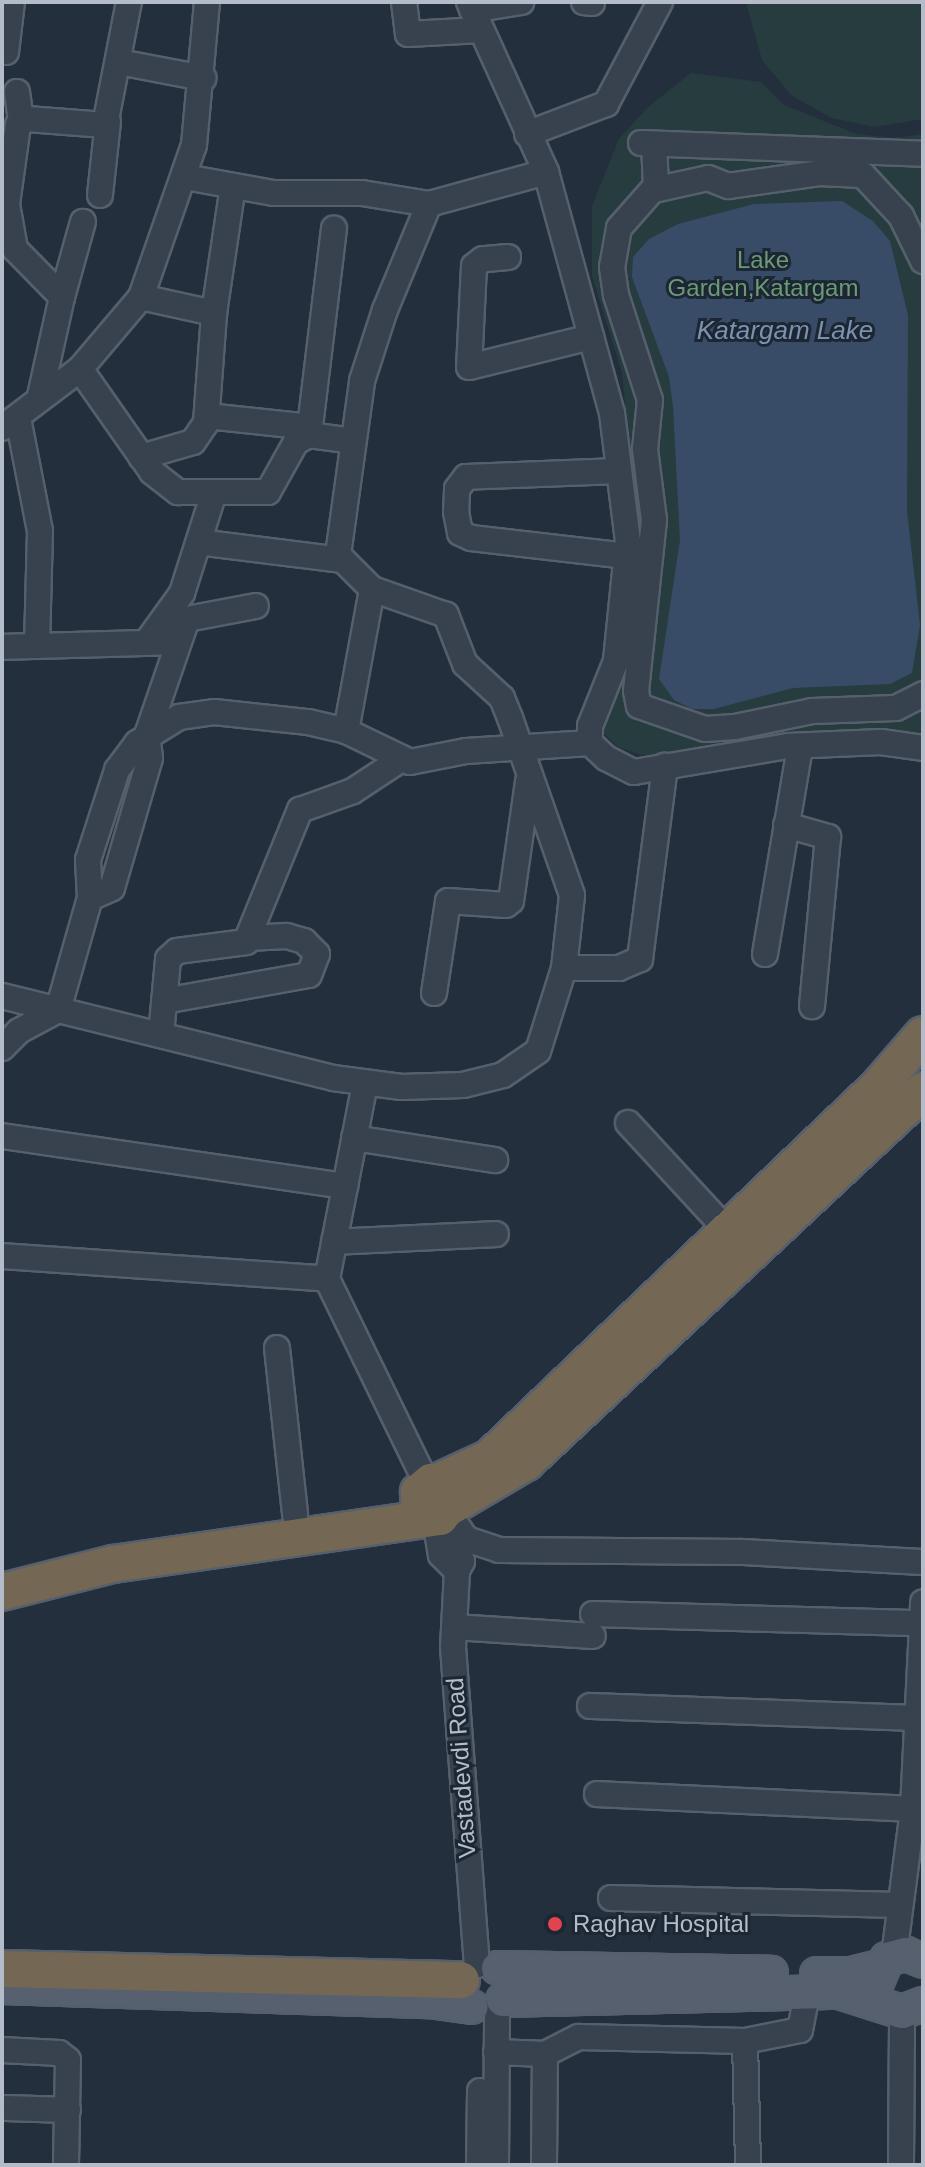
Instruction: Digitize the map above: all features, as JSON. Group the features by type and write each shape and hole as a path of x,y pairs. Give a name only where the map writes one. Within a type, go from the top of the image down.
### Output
{"highway":[{"path":"493,1469 526,1462 910,1089 923,1035"},
{"path":"2,1592 113,1564 436,1501 493,1469 725,1228 910,1089"},
{"path":"2,1573 91,1549 295,1515 436,1501"},
{"path":"2,1969 477,1987"}],"main road":[{"path":"493,1469 702,1282 707,1268 910,1089 923,1057"},
{"path":"2,1955 436,1961 477,1987 839,1992 910,2006"},
{"path":"2,1987 429,2001 477,1987 851,1974 908,1960"},
{"path":"908,1960 875,1986 910,2006"}],"street":[{"path":"6,52 12,2"},
{"path":"100,195 108,121 129,2"},
{"path":"37,646 40,531 10,423 40,396 80,369 141,297 185,177 203,78 207,2"},
{"path":"404,2 408,34 521,2"},
{"path":"584,2 592,3"},
{"path":"527,134 606,104 660,2"},
{"path":"474,14 546,172 612,413 627,556 616,661 590,726 590,743"},
{"path":"119,62 203,78"},
{"path":"17,92 21,121 4,212 17,254 62,297"},
{"path":"21,121 103,126 108,121"},
{"path":"654,190 647,144 923,154"},
{"path":"185,177 274,193 362,193 429,204 546,172"},
{"path":"923,261 901,216 863,175 819,173 728,186 708,178 654,190 619,228 612,267 616,295 650,400 645,449 654,520 636,691 639,706 705,729 735,727 812,711 896,708 923,694"},
{"path":"141,457 193,442 201,435 207,416 214,313 233,186"},
{"path":"2,996 365,1083 463,1085 522,1065 538,1051 564,968 572,895 502,698 465,664 446,615 372,589 338,555 362,381 385,310 429,204"},
{"path":"40,396 83,222"},
{"path":"80,369 141,457 178,492 268,492 296,442 309,431 334,229"},
{"path":"508,257 483,259 474,266 469,367 591,337"},
{"path":"141,297 214,313"},
{"path":"207,416 309,431 353,441"},
{"path":"619,471 466,477 457,489 457,527 471,538 504,545 627,556"},
{"path":"146,643 182,593 214,493"},
{"path":"206,543 343,560"},
{"path":"346,731 372,589"},
{"path":"147,735 190,615 256,606"},
{"path":"2,647 178,642"},
{"path":"2,1048 19,1031 58,1010 90,898 88,860 117,770 147,735 179,717 214,712 346,731 400,760"},
{"path":"161,1035 172,955 239,945 248,938 300,810 353,791 400,760 519,746 590,743 634,772 800,746 881,742 922,751"},
{"path":"765,954 800,746"},
{"path":"564,968 619,968 640,959 665,766"},
{"path":"434,993 448,901 506,905 511,901 529,778"},
{"path":"786,825 828,837 812,1006"},
{"path":"164,1001 309,975 317,954 304,941 248,938"},
{"path":"365,1083 327,1279 436,1501 476,1522 499,1550 742,1552 923,1562"},
{"path":"628,1123 725,1228"},
{"path":"2,1136 345,1186"},
{"path":"354,1138 495,1160"},
{"path":"334,1242 496,1234"},
{"path":"2,1256 327,1279"},
{"path":"277,1348 295,1515"},
{"name":"Vastadevdi Road","path":"436,1501 462,1561 457,1571 454,1627 460,1785 477,1987 479,2165"},
{"path":"454,1627 922,1613 913,1809 899,1905 908,1960"},
{"path":"590,1706 917,1718"},
{"path":"597,1794 913,1809"},
{"path":"611,1898 899,1905"},
{"name":"Vastadevdi Road","path":"477,1987 496,2052 496,2165"},
{"path":"496,2052 545,2054 579,2037 745,2041 800,2030 807,1993"},
{"path":"901,2165 910,2006"},
{"path":"745,2041 748,2165"},
{"path":"2,2050 66,2056 66,2165"},
{"path":"544,2165 545,2054"},
{"path":"6,2108 68,2110"}],"green space":[{"path":"746,2 923,2 923,119 874,127 832,118 792,96 762,60"},
{"name":"Lake Garden,Katargam","path":"691,73 761,82 784,105 856,134 895,138 923,134 923,743 641,755 618,747 598,728 639,534 622,373 592,276 592,206 619,139 647,108"}],"water":[{"name":"Katargam Lake","path":"842,201 873,221 890,241 908,315 907,511 920,625 912,673 890,684 793,688 714,709 692,709 674,700 659,679 680,540 673,407 669,377 632,277 633,257 649,239 678,224 754,204"}],"place":[{"name":"Raghav Hospital","path":"555,1924"}]}
